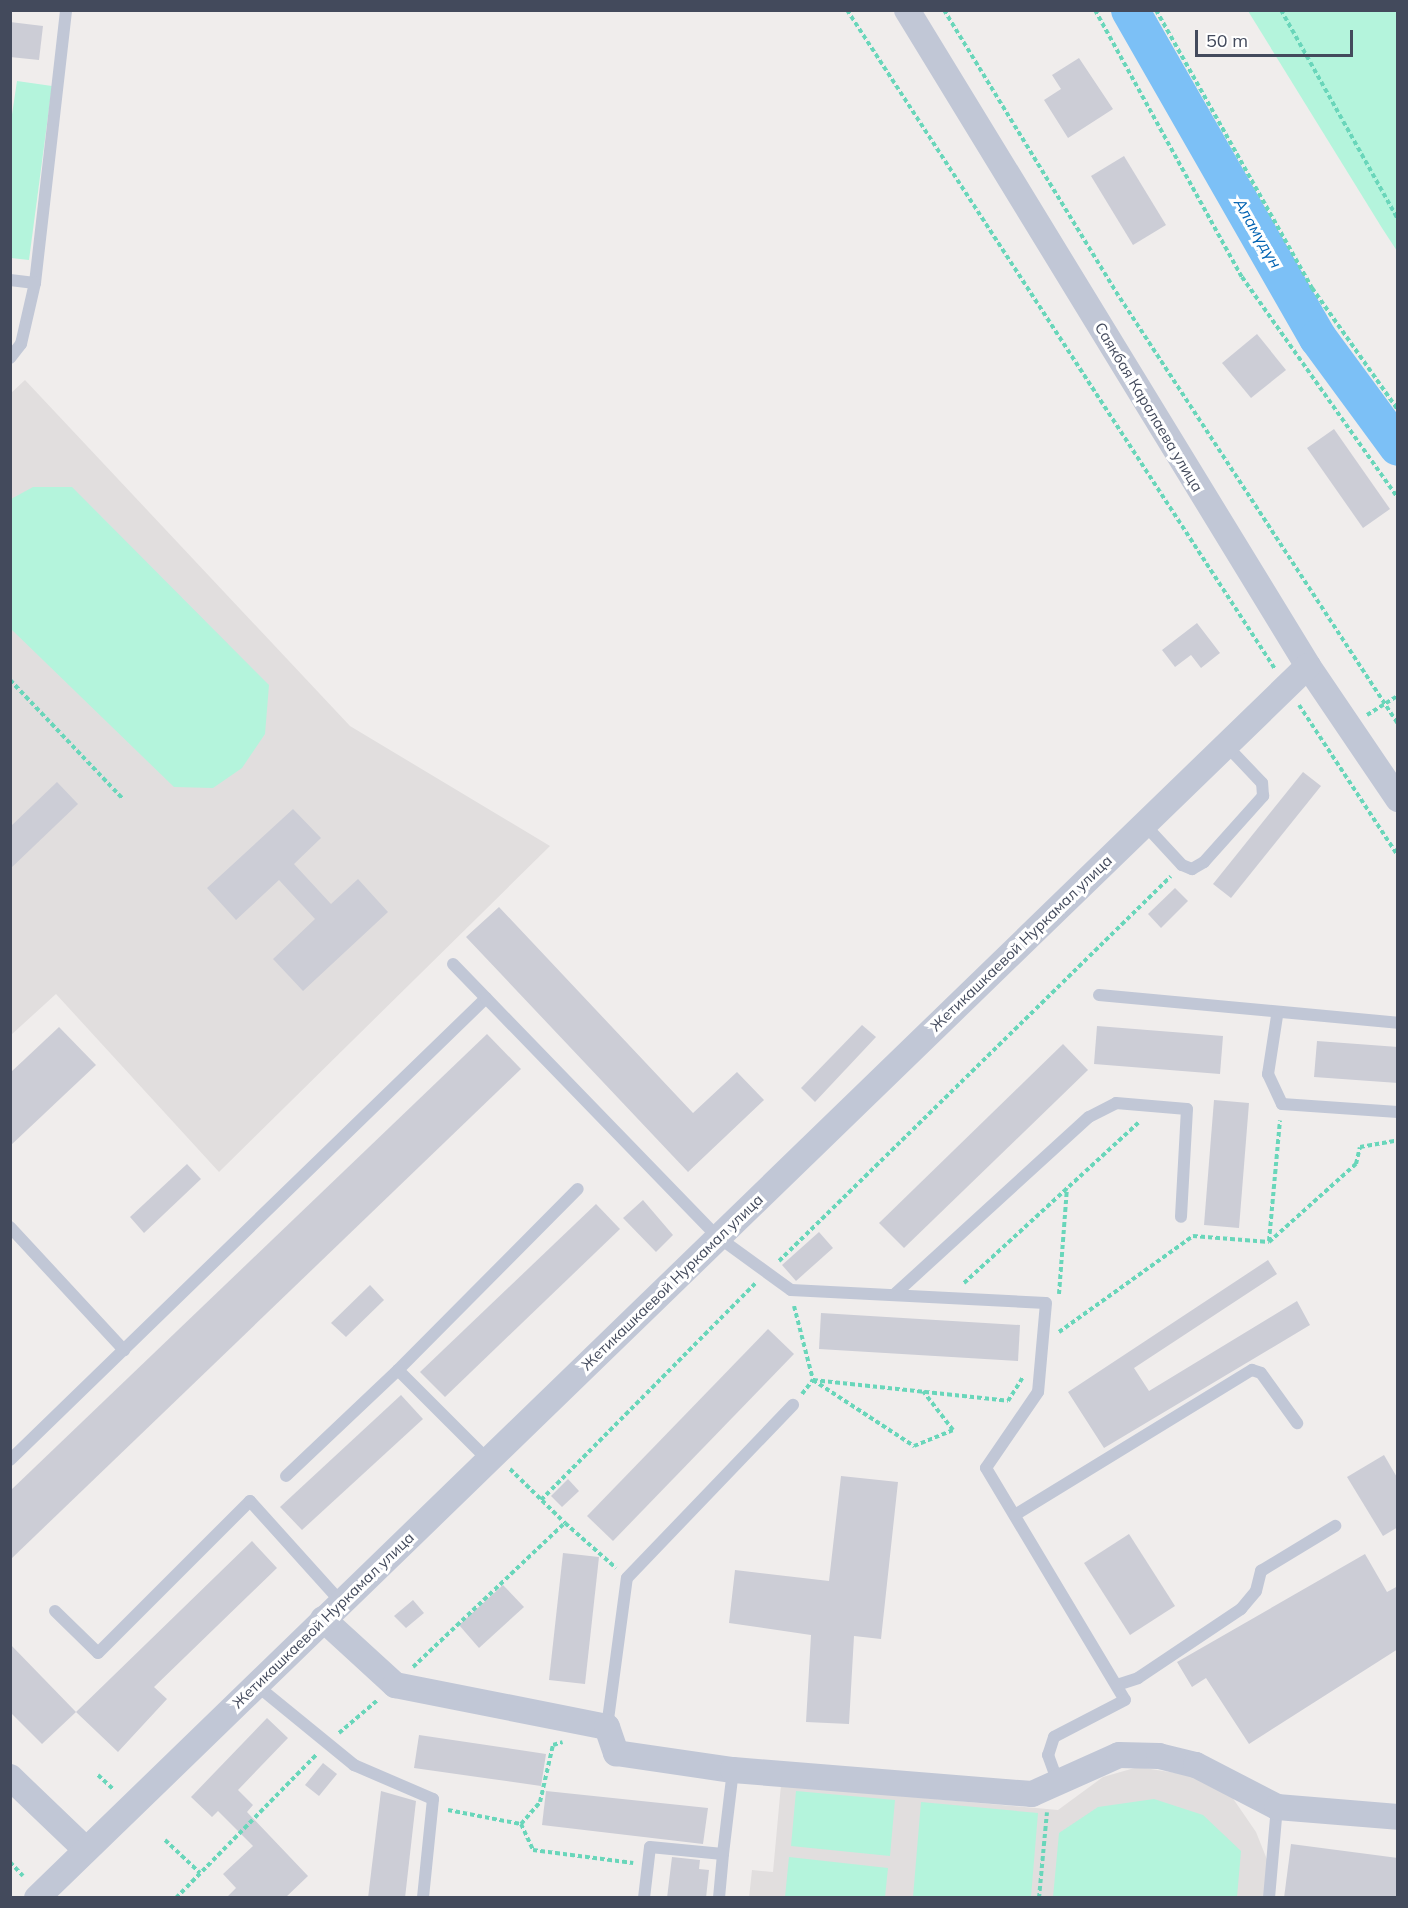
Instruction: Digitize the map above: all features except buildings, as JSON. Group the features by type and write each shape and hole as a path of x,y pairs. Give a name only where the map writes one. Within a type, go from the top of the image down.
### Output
{"street":[{"name":"Саякбая Каралаева улица","path":"907,10 1308,666 1398,800"},
{"name":"Жетикашкаевой Нуркамал улица","path":"37,1898 1308,666"},
{"path":"332,1611 395,1685 607,1727 616,1753 733,1770 1049,1787 1119,1755 1159,1756 1196,1765 1277,1807 1398,1817"},
{"path":"10,1778 86,1850"}],"lane":[{"path":"10,358 21,344 35,283 66,10"},
{"path":"10,280 35,283"},
{"path":"1144,824 1182,865 1192,869 1204,862 1263,796 1262,783 1226,745"},
{"path":"453,964 718,1237 791,1290 896,1293 1046,1303 1038,1392 986,1468 1117,1685 1124,1702 1054,1737 1048,1755 1049,1787"},
{"path":"1099,995 1277,1016 1398,1023"},
{"path":"10,1460 486,998"},
{"path":"1277,1016 1268,1074 1282,1104 1398,1112"},
{"path":"896,1293 1089,1117 1116,1103 1187,1109 1181,1217"},
{"path":"286,1476 398,1370 578,1189"},
{"path":"10,1227 124,1350"},
{"path":"398,1370 491,1457"},
{"path":"1015,1515 1252,1370 1261,1373 1297,1423"},
{"path":"607,1727 627,1578 793,1405"},
{"path":"55,1611 98,1653 250,1501 332,1611"},
{"path":"1117,1685 1138,1678 1240,1609 1256,1591 1262,1571 1335,1526"},
{"path":"256,1685 354,1765 433,1798 423,1898"},
{"path":"719,1898 733,1770"},
{"path":"1269,1898 1277,1807"},
{"path":"644,1898 650,1847 723,1854"}],"path":[{"path":"847,10 1398,856"},
{"path":"944,10 1120,298 1398,724"},
{"path":"1095,10 1242,277 1398,498"},
{"path":"1156,10 1312,288 1398,410"},
{"path":"1281,10 1398,219"},
{"path":"10,681 122,798"},
{"path":"542,1500 766,1274 1182,865"},
{"path":"1269,1242 1282,1104"},
{"path":"950,1297 1156,1106"},
{"path":"813,1380 1008,1401 1043,1344 1193,1236 1269,1242 1356,1164 1360,1147 1398,1140"},
{"path":"1046,1303 1058,1304 1067,1188"},
{"path":"791,1290 813,1380 914,1446 953,1430 923,1391"},
{"path":"793,1405 813,1380"},
{"path":"491,1457 542,1500 565,1523"},
{"path":"521,1824 540,1802 554,1745 607,1727"},
{"path":"98,1774 114,1790"},
{"path":"1039,1898 1049,1787"},
{"path":"433,1798 455,1815 521,1824"},
{"path":"521,1824 533,1850 648,1865"},
{"path":"165,1840 200,1873"},
{"path":"10,1862 23,1876"}],"shaded area":[{"path":"25,380 350,726 550,846 219,1172 56,994 11,1035 10,394"},
{"path":"1138,1767 1201,1777 1232,1797 1256,1832 1268,1862 1265,1897 749,1898 752,1870 773,1872 781,1785 1058,1810 1103,1777"}],"green space":[{"path":"1248,11 1397,11 1397,251 1382,228"},
{"path":"17,81 52,86 29,260 11,258 10,128"},
{"path":"33,487 72,487 269,685 265,734 242,768 213,788 174,787 11,629 11,499"},
{"path":"796,1791 895,1800 890,1856 791,1846"},
{"path":"1154,1799 1203,1815 1241,1851 1237,1897 1053,1897 1059,1833 1098,1807"},
{"path":"921,1802 1038,1813 1031,1897 913,1897"},
{"path":"789,1857 888,1868 885,1897 785,1897"}],"waterway":[{"name":"Аламүдүн","path":"1130,10 1318,338 1398,447"}]}
